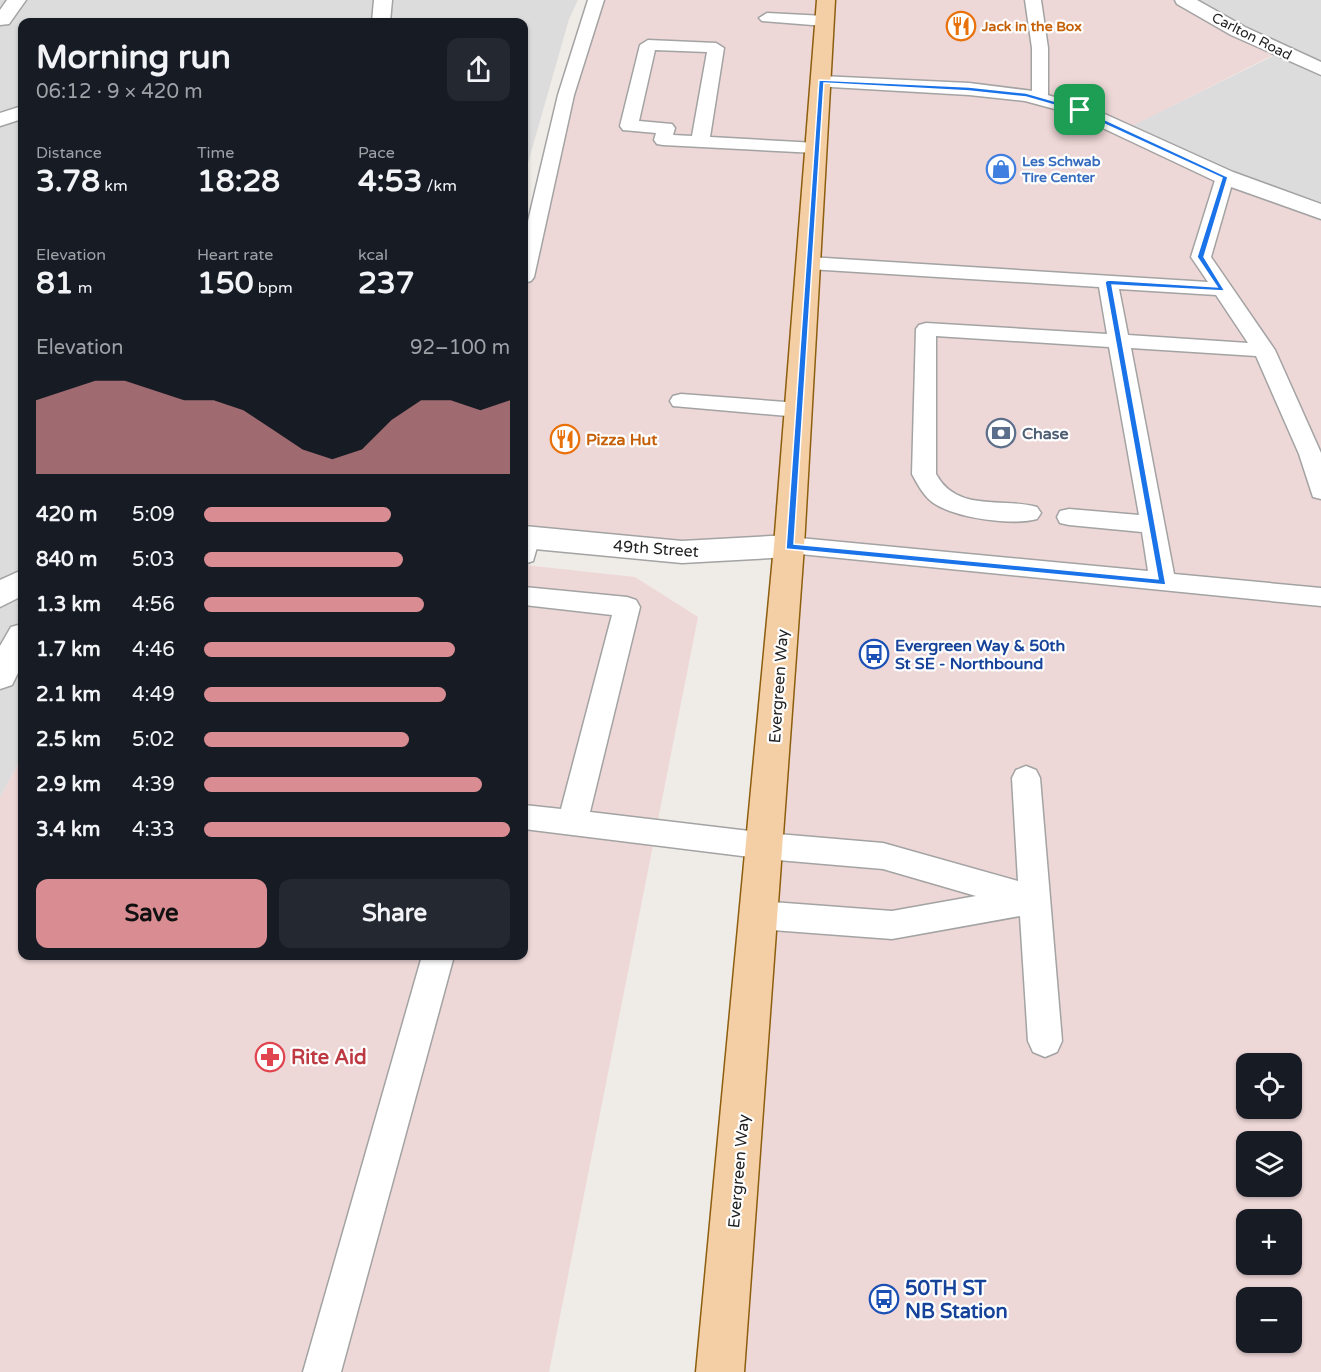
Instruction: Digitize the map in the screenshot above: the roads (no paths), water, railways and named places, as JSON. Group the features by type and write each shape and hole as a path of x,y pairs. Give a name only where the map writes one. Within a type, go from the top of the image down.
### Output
{"main road":[{"name":"Evergreen Way","path":"720,1372 766,846 826,10"}],"street":[{"path":"2,20 17,0"},
{"path":"381,18 383,0"},
{"name":"Carlton Road","path":"1184,0 1238,31 1321,69"},
{"path":"821,81 969,89 1026,95 1080,110 1225,177 1321,212"},
{"path":"0,120 18,113"},
{"name":"49th Street","path":"528,543 682,552 789,546"},
{"path":"0,595 18,584"},
{"path":"0,676 18,643"}],"lane":[{"path":"528,260 566,95 596,0"},
{"path":"1033,0 1040,48 1040,99"},
{"path":"767,18 826,10"},
{"path":"700,142 716,48 648,45 629,126 666,128 663,140 700,142 816,148"},
{"path":"1225,177 1201,257 1264,350 1310,454 1321,491"},
{"path":"809,263 1223,289"},
{"path":"1108,282 1163,583"},
{"path":"1029,513 959,507 946,501 928,484 924,474 926,329 1264,350"},
{"path":"681,400 799,410"},
{"path":"1069,517 1153,525"},
{"path":"789,546 1321,597"},
{"path":"528,596 627,607 572,824"},
{"path":"1026,778 1045,1041"},
{"path":"528,818 766,846 883,856 1035,900"},
{"path":"760,915 892,925 1035,900"},
{"path":"322,1372 437,960"}],"place":[{"name":"Jack in the Box","path":"961,26"},
{"name":"Les Schwab Tire Center","path":"1001,169"},
{"name":"Chase","path":"1001,433"},
{"name":"Pizza Hut","path":"565,439"},
{"name":"Evergreen Way & 50th St SE - Northbound","path":"874,654"},
{"name":"Rite Aid","path":"270,1057"},
{"name":"50TH ST NB Station","path":"884,1299"}]}
